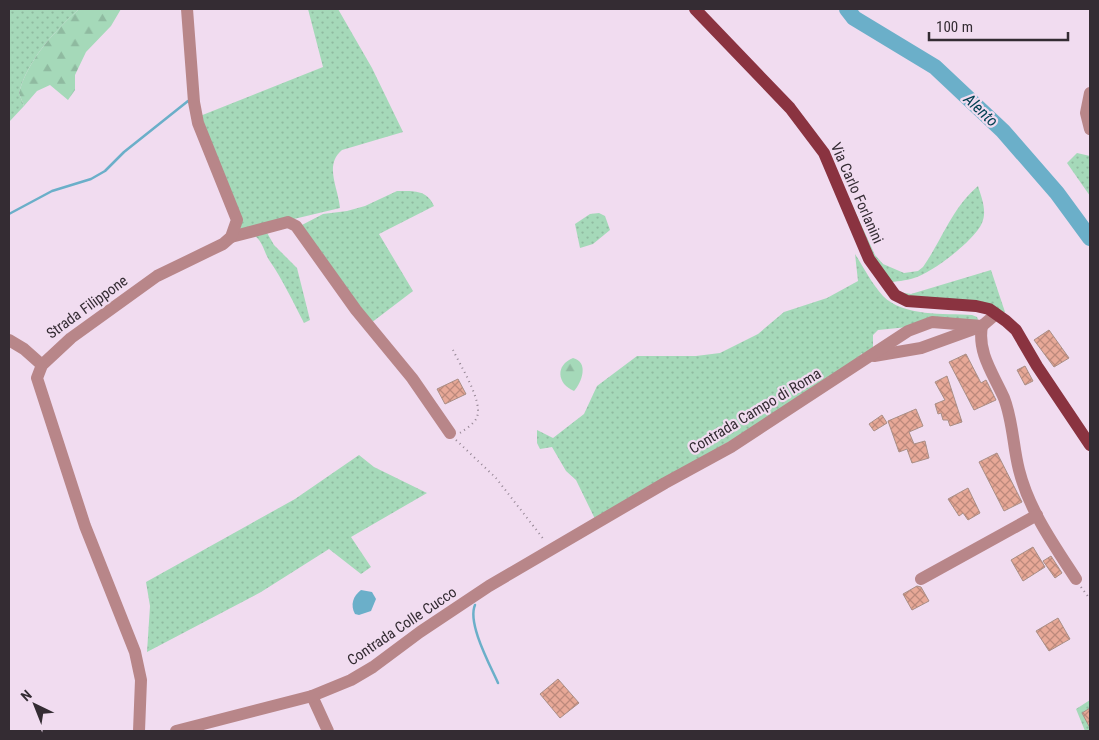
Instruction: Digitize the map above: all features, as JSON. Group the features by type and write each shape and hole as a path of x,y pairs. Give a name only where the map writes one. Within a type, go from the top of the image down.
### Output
{"main road":[{"name":"Via Carlo Forlanini","path":"694,9 790,108 824,153 869,259 895,295 907,301 976,306 989,309 996,314"},
{"path":"996,314 1016,330 1037,366 1090,445"}],"street":[{"path":"187,9 194,102 198,123 237,220 231,237"},
{"path":"1090,93 1086,113 1090,129"},
{"name":"Strada Filippone","path":"42,365 71,338 157,276 223,244 231,237 288,222 296,226 356,310 412,378 450,433"},
{"path":"869,357 921,348 982,326 996,314"},
{"name":"Contrada Campo di Roma","path":"551,550 665,483 731,447 908,331 932,322 982,326"},
{"path":"982,326 980,338 985,358 1004,400 1019,470 1038,515 1076,579"},
{"path":"9,340 24,349 42,365 37,378 85,526 135,652 140,680 139,731"},
{"path":"921,579 1038,515"},
{"name":"Contrada Colle Cucco","path":"176,731 312,696 351,680 374,668 420,632 489,586 551,550"},
{"path":"312,696 328,731"}],"path":[{"path":"453,350 477,401 478,412 476,419 453,437 496,478 536,533 551,550"},
{"path":"1076,579 1090,599"}],"green space":[{"path":"9,9 79,9 43,46 36,57 23,81 19,93 24,106 9,122"},
{"path":"79,9 121,9 111,26 86,52 75,75 75,90 68,100 50,85 37,91 24,106 19,93 29,69 43,46"},
{"path":"308,9 338,9 372,68 403,132 342,150 337,156 334,162 333,177 340,208 239,232 200,116 323,67"},
{"path":"1077,153 1090,156 1090,196 1067,163"},
{"path":"978,186 984,214 982,223 971,238 942,263 922,275 888,283 899,292 911,294 991,270 1005,312 1001,314 978,305 917,300 901,296 890,286 883,276 876,263 849,198 875,255 883,264 904,273 918,271 923,267 954,214"},
{"path":"397,191 413,191 423,194 431,200 434,206 379,234 413,291 371,323 300,226 323,214 347,211 365,206"},
{"path":"599,213 605,216 610,230 593,244 580,248 575,224 590,214"},
{"path":"266,231 274,245 297,268 310,320 304,323 267,257 262,244 255,236"},
{"path":"855,254 875,286 892,303 913,311 972,315 977,317 978,320 878,330 873,335 873,350 863,357 862,353 855,362 810,393 596,521 576,480 566,471 552,447 540,449 537,443 537,430 553,438 584,414 597,386 637,356 696,356 720,353 758,334 784,312 827,298 858,281"},
{"path":"573,358 578,360 582,368 581,378 574,391 564,384 560,374 563,365"},
{"path":"359,455 374,467 427,493 351,537 371,567 361,574 329,549 261,592 147,652 150,606 146,582 295,499"},
{"path":"1090,700 1090,731 1085,731 1076,709"}],"water":[{"path":"361,590 372,592 376,599 371,611 359,615 353,611 353,604 354,598"}],"building":[{"path":"1049,330 1069,358 1054,367 1034,340"},
{"path":"966,354 981,383 986,380 996,400 974,410 949,362"},
{"path":"1025,366 1033,381 1025,385 1017,370"},
{"path":"947,376 962,422 950,426 948,420 943,420 941,413 938,414 935,404 945,400 935,382"},
{"path":"458,379 466,394 445,404 437,389"},
{"path":"916,409 923,426 909,432 914,444 925,441 929,458 912,463 907,449 899,452 888,421"},
{"path":"882,415 887,423 874,431 869,424"},
{"path":"997,453 1022,502 1004,511 979,462"},
{"path":"968,488 980,513 968,520 963,513 959,516 948,499"},
{"path":"1033,547 1045,567 1023,581 1011,560"},
{"path":"1051,556 1062,573 1055,578 1043,561"},
{"path":"917,586 921,587 929,601 912,610 903,594"},
{"path":"1058,618 1070,639 1049,651 1036,631"},
{"path":"558,679 579,703 560,718 540,694"},
{"path":"1090,708 1090,728 1082,713"}],"waterway":[{"name":"Alento","path":"847,9 854,18 935,67 1003,131 1057,193 1090,238"},
{"path":"9,214 52,191 91,179 105,171 124,152 188,101"},
{"path":"475,605 473,613 477,633 498,683"}]}
